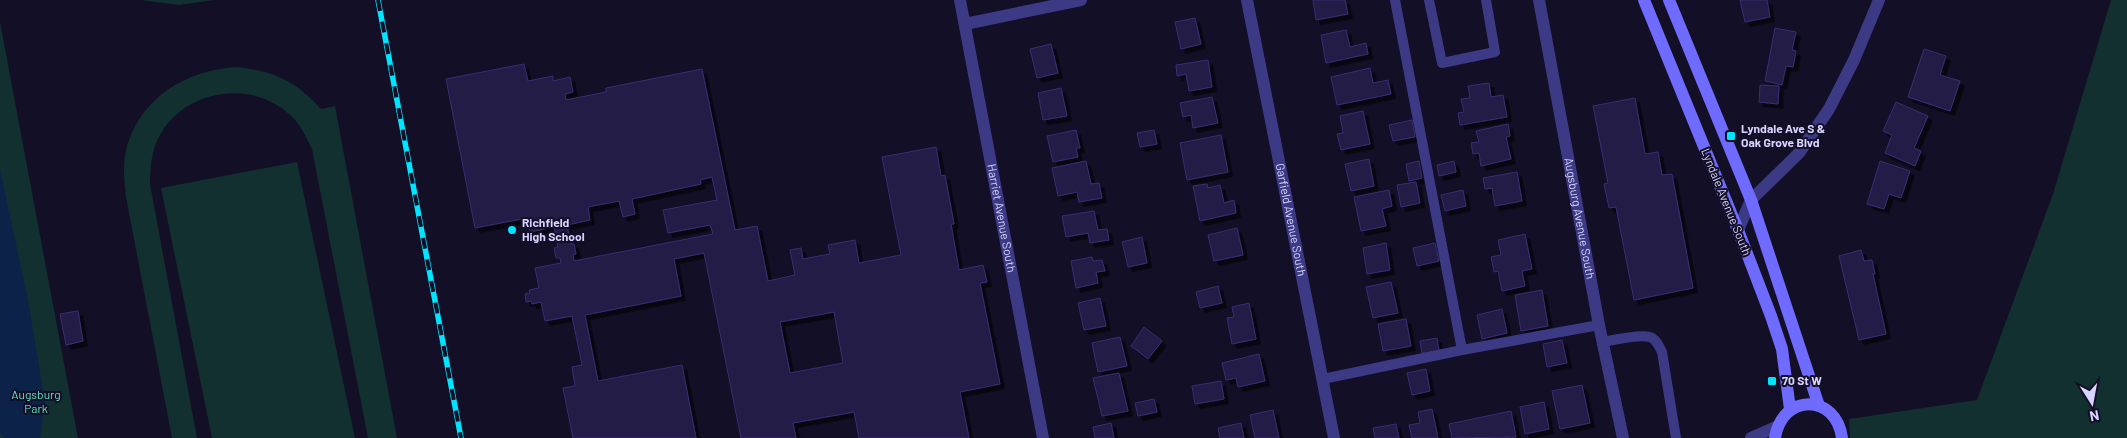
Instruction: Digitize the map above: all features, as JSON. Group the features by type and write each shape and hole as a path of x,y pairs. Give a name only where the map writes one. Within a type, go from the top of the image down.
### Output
{"main road":[{"name":"Lyndale Avenue South","path":"1644,0 1738,230 1782,349 1790,409"},
{"name":"Lyndale Avenue South","path":"1669,0 1751,200 1819,406"},
{"path":"1776,432 1782,417 1790,409 1809,404 1829,411 1841,428 1842,438"}],"street":[{"name":"Harriet Avenue South","path":"960,0 1043,438"},
{"path":"965,24 1081,0"},
{"name":"Garfield Avenue South","path":"1247,0 1334,438"},
{"name":"Augsburg Avenue South","path":"1539,0 1599,324 1623,438"},
{"path":"1738,230 1751,200 1799,153 1829,109 1854,60 1879,0"},
{"path":"1751,438 1776,432"}],"lane":[{"path":"1395,0 1462,350"},
{"path":"1429,0 1442,63 1495,52 1486,0"},
{"path":"1323,380 1462,350 1599,324"},
{"path":"1603,342 1643,336 1651,337 1656,342 1662,352 1676,438"}],"green space":[{"path":"141,0 214,0 179,5"},
{"path":"2111,0 2127,0 2127,438 1850,438 1849,419 1977,400 2053,194"},
{"name":"Augsburg Park","path":"0,22 78,438 0,438"},
{"path":"235,67 272,74 293,84 321,109 335,106 397,438 368,438 312,149 298,123 278,106 259,97 239,93 218,95 198,101 180,112 165,127 155,146 153,155 150,184 197,438 172,438 126,197 124,177 125,156 135,126 156,99 184,80 217,69"},
{"path":"297,162 355,438 212,438 161,188"}],"water":[{"path":"0,170 28,300 45,402 40,438 5,438 0,434"}],"building":[{"path":"1313,0 1345,0 1348,14 1316,20"},
{"path":"1740,0 1767,0 1770,17 1745,22"},
{"path":"1195,18 1201,44 1181,49 1175,22"},
{"path":"1775,28 1796,32 1792,50 1796,51 1793,67 1786,66 1782,85 1765,81"},
{"path":"1346,30 1350,47 1366,43 1368,54 1326,63 1321,35"},
{"path":"1051,44 1058,73 1037,78 1030,49"},
{"path":"1924,49 1946,56 1940,75 1960,81 1950,111 1908,97"},
{"path":"1208,60 1212,87 1189,91 1186,74 1177,76 1176,65"},
{"path":"524,64 528,81 553,76 553,81 570,77 573,92 565,94 566,100 606,92 606,88 702,69 735,230 757,226 768,281 795,275 790,250 801,248 803,259 830,254 828,245 855,240 859,263 901,255 882,157 936,147 941,176 945,175 954,224 951,224 959,270 983,265 987,282 980,283 1000,384 960,392 969,438 859,438 854,412 793,423 796,438 741,438 704,253 674,259 681,296 585,315 598,381 682,365 696,438 573,438 563,388 575,386 572,367 582,365 572,316 545,321 541,302 532,304 531,301 526,302 525,294 530,293 529,290 539,288 535,268 561,263 560,258 556,258 554,248 558,247 554,227 530,232 527,218 475,228 446,79","holes":["712,177 717,200 663,210 668,233 710,225 713,234 574,261 573,254 576,254 574,244 571,244 567,225 590,220 588,207 619,201 623,217 635,214 632,199 701,184 700,180","834,312 843,363 790,373 780,322"]},
{"path":"1370,68 1373,83 1388,80 1391,94 1337,105 1331,77"},
{"path":"1489,83 1491,97 1503,95 1507,117 1460,125 1458,113 1464,112 1461,99 1470,98 1468,86"},
{"path":"1760,85 1779,86 1778,104 1759,102"},
{"path":"1061,88 1067,116 1043,120 1038,93"},
{"path":"1212,97 1218,123 1193,128 1191,115 1183,117 1180,103"},
{"path":"1635,98 1645,154 1658,152 1662,175 1672,174 1693,288 1634,300 1616,207 1609,208 1604,184 1608,183 1593,106"},
{"path":"1896,102 1928,116 1914,148 1921,151 1915,166 1885,153 1892,135 1883,131"},
{"path":"1363,111 1370,144 1341,150 1337,134 1343,133 1340,116"},
{"path":"1412,120 1415,137 1393,141 1389,125"},
{"path":"1508,124 1510,136 1506,137 1511,159 1481,166 1479,153 1473,154 1471,143 1479,142 1476,131"},
{"path":"1076,130 1080,148 1076,148 1078,157 1053,162 1047,136"},
{"path":"1154,130 1157,144 1140,147 1137,133"},
{"path":"1221,135 1228,172 1187,180 1180,143"},
{"path":"1369,159 1374,186 1351,191 1345,164"},
{"path":"1086,161 1091,184 1099,183 1102,198 1079,202 1077,192 1058,196 1052,168"},
{"path":"1419,161 1422,178 1409,181 1406,164"},
{"path":"1454,161 1456,172 1439,176 1437,165"},
{"path":"1880,161 1910,171 1901,198 1889,194 1884,209 1867,204"},
{"path":"1517,172 1522,201 1495,206 1492,188 1485,189 1483,178"},
{"path":"1416,182 1420,203 1401,207 1397,185"},
{"path":"1207,184 1208,188 1220,185 1224,203 1234,200 1236,213 1200,221 1193,186"},
{"path":"1389,190 1392,206 1382,209 1386,226 1361,231 1354,197"},
{"path":"1463,190 1466,206 1445,211 1441,195"},
{"path":"1094,211 1098,230 1107,229 1109,240 1090,243 1088,233 1066,237 1062,216"},
{"path":"1237,228 1243,255 1214,261 1208,235"},
{"path":"1525,234 1532,269 1522,271 1525,286 1502,291 1498,271 1494,272 1491,257 1501,255 1498,240"},
{"path":"1142,237 1147,263 1128,267 1122,242"},
{"path":"1386,243 1390,270 1367,274 1363,248"},
{"path":"1435,243 1439,261 1417,266 1413,248"},
{"path":"1861,250 1864,261 1872,260 1875,274 1873,274 1886,334 1859,340 1839,256"},
{"path":"1092,257 1093,261 1102,260 1105,271 1096,272 1098,283 1076,288 1071,261"},
{"path":"1391,282 1398,313 1373,318 1366,287"},
{"path":"1218,286 1222,303 1200,308 1196,292"},
{"path":"1542,290 1548,326 1521,331 1515,295"},
{"path":"1100,298 1106,326 1084,330 1078,303"},
{"path":"1249,303 1256,339 1232,344 1227,318 1234,317 1232,307"},
{"path":"1502,309 1507,333 1482,339 1477,315"},
{"path":"78,311 83,341 66,345 60,314"},
{"path":"1406,319 1411,346 1383,351 1378,324"},
{"path":"1144,327 1162,341 1148,359 1131,346"},
{"path":"1120,337 1127,366 1098,372 1092,343"},
{"path":"1437,338 1439,351 1422,353 1420,341"},
{"path":"1562,340 1567,363 1547,367 1543,344"},
{"path":"1259,354 1265,381 1238,387 1236,378 1226,380 1222,363"},
{"path":"1426,369 1430,391 1412,395 1407,373"},
{"path":"1119,373 1128,411 1102,416 1093,378"},
{"path":"1221,381 1224,399 1195,404 1192,386"},
{"path":"1582,385 1590,423 1560,429 1552,391"},
{"path":"1154,399 1157,412 1138,416 1135,403"},
{"path":"1544,402 1549,429 1525,434 1520,407"},
{"path":"1432,409 1438,438 1412,438 1409,425 1420,423 1418,412"},
{"path":"1273,410 1279,438 1255,438 1250,415"},
{"path":"1511,411 1516,437 1452,438 1449,424"},
{"path":"1111,423 1114,438 1095,438 1093,427"},
{"path":"1241,423 1244,438 1220,438 1218,428"},
{"path":"1396,424 1399,438 1375,438 1373,428"}],"railway":[{"path":"378,0 461,438"}],"place":[{"name":"Lyndale Ave S & Oak Grove Blvd","path":"1731,136"},
{"name":"Richfield High School","path":"512,230"},
{"name":"70 St W","path":"1772,381"}]}
